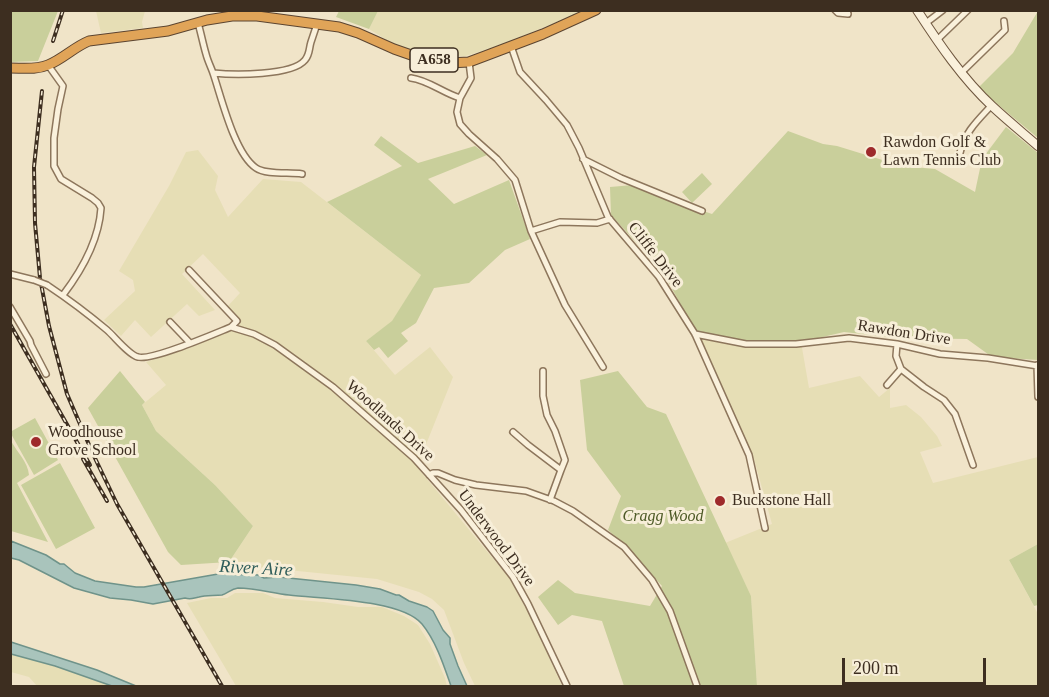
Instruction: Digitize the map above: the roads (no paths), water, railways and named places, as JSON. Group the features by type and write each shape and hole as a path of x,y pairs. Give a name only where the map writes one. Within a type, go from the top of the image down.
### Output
{"highway":[{"name":"A658","path":"10,68 37,68 48,65 78,45 89,41 153,34 232,16 256,16 317,24 358,33 414,56 448,63 469,62 543,34 596,10"}],"main road":[{"path":"917,10 937,40 991,106 1038,146"}],"street":[{"path":"835,10 838,13 848,14"},
{"path":"926,23 943,10"},
{"path":"937,40 968,10"},
{"path":"962,72 1005,30 1004,21"},
{"path":"198,23 206,56 229,123 250,163 266,172 302,174"},
{"path":"213,73 248,75 288,68 303,62 308,56 317,24"},
{"name":"Cliffe Drive","path":"511,46 520,72 567,125 610,219 659,277 694,334 749,455 765,528"},
{"path":"469,62 471,78 460,98 457,112 460,123 497,159 514,180 531,231 565,305 603,367"},
{"path":"48,65 63,86 54,138 54,166 61,179 92,198 101,208 94,239 82,268 63,295"},
{"path":"411,78 460,98"},
{"path":"960,153 967,134 991,106"},
{"path":"584,159 621,178 702,211"},
{"path":"531,231 560,222 597,223 610,219"},
{"path":"10,274 47,285 63,295 107,330 136,357 144,358 190,344 231,327 237,321 189,270"},
{"path":"10,307 46,374"},
{"path":"170,322 190,344"},
{"name":"Woodlands Drive","path":"231,327 254,334 275,345 333,387 414,458 429,475 438,473 476,485 526,491 573,511 624,547 652,580 670,611 697,687"},
{"name":"Rawdon Drive","path":"694,334 746,344 796,344 849,338 897,344 940,354 1038,365"},
{"path":"897,344 896,356 901,369 944,399 956,414 973,465"},
{"path":"1038,365 1038,397"},
{"path":"887,385 901,369"},
{"path":"543,371 543,396 547,415 565,460 550,500"},
{"path":"513,432 561,470"},
{"name":"Underwood Drive","path":"429,475 461,510 513,577 567,687"}],"water":[{"name":"River Aire","path":"11,541 46,555 64,564 75,573 95,581 136,587 218,574 258,575 264,578 279,577 356,585 399,595 433,611 450,638 450,644 467,686 451,686 427,631 412,616 397,609 244,588 222,595 185,598 153,604 110,598 74,588 11,558"},
{"path":"11,642 97,670 136,686 112,686 55,666 11,654"}],"railway":[{"path":"53,41 63,10"},
{"path":"42,91 34,167 35,223 40,278 49,326 67,394 117,504 222,686"},
{"path":"10,324 90,465"},
{"path":"83,459 107,501"}],"place":[{"name":"Rawdon Golf & Lawn Tennis Club","path":"871,152"},
{"name":"Woodhouse Grove School","path":"36,442"},
{"name":"Buckstone Hall","path":"720,501"}],"park label":[{"name":"Cragg Wood","path":"663,517"}]}
